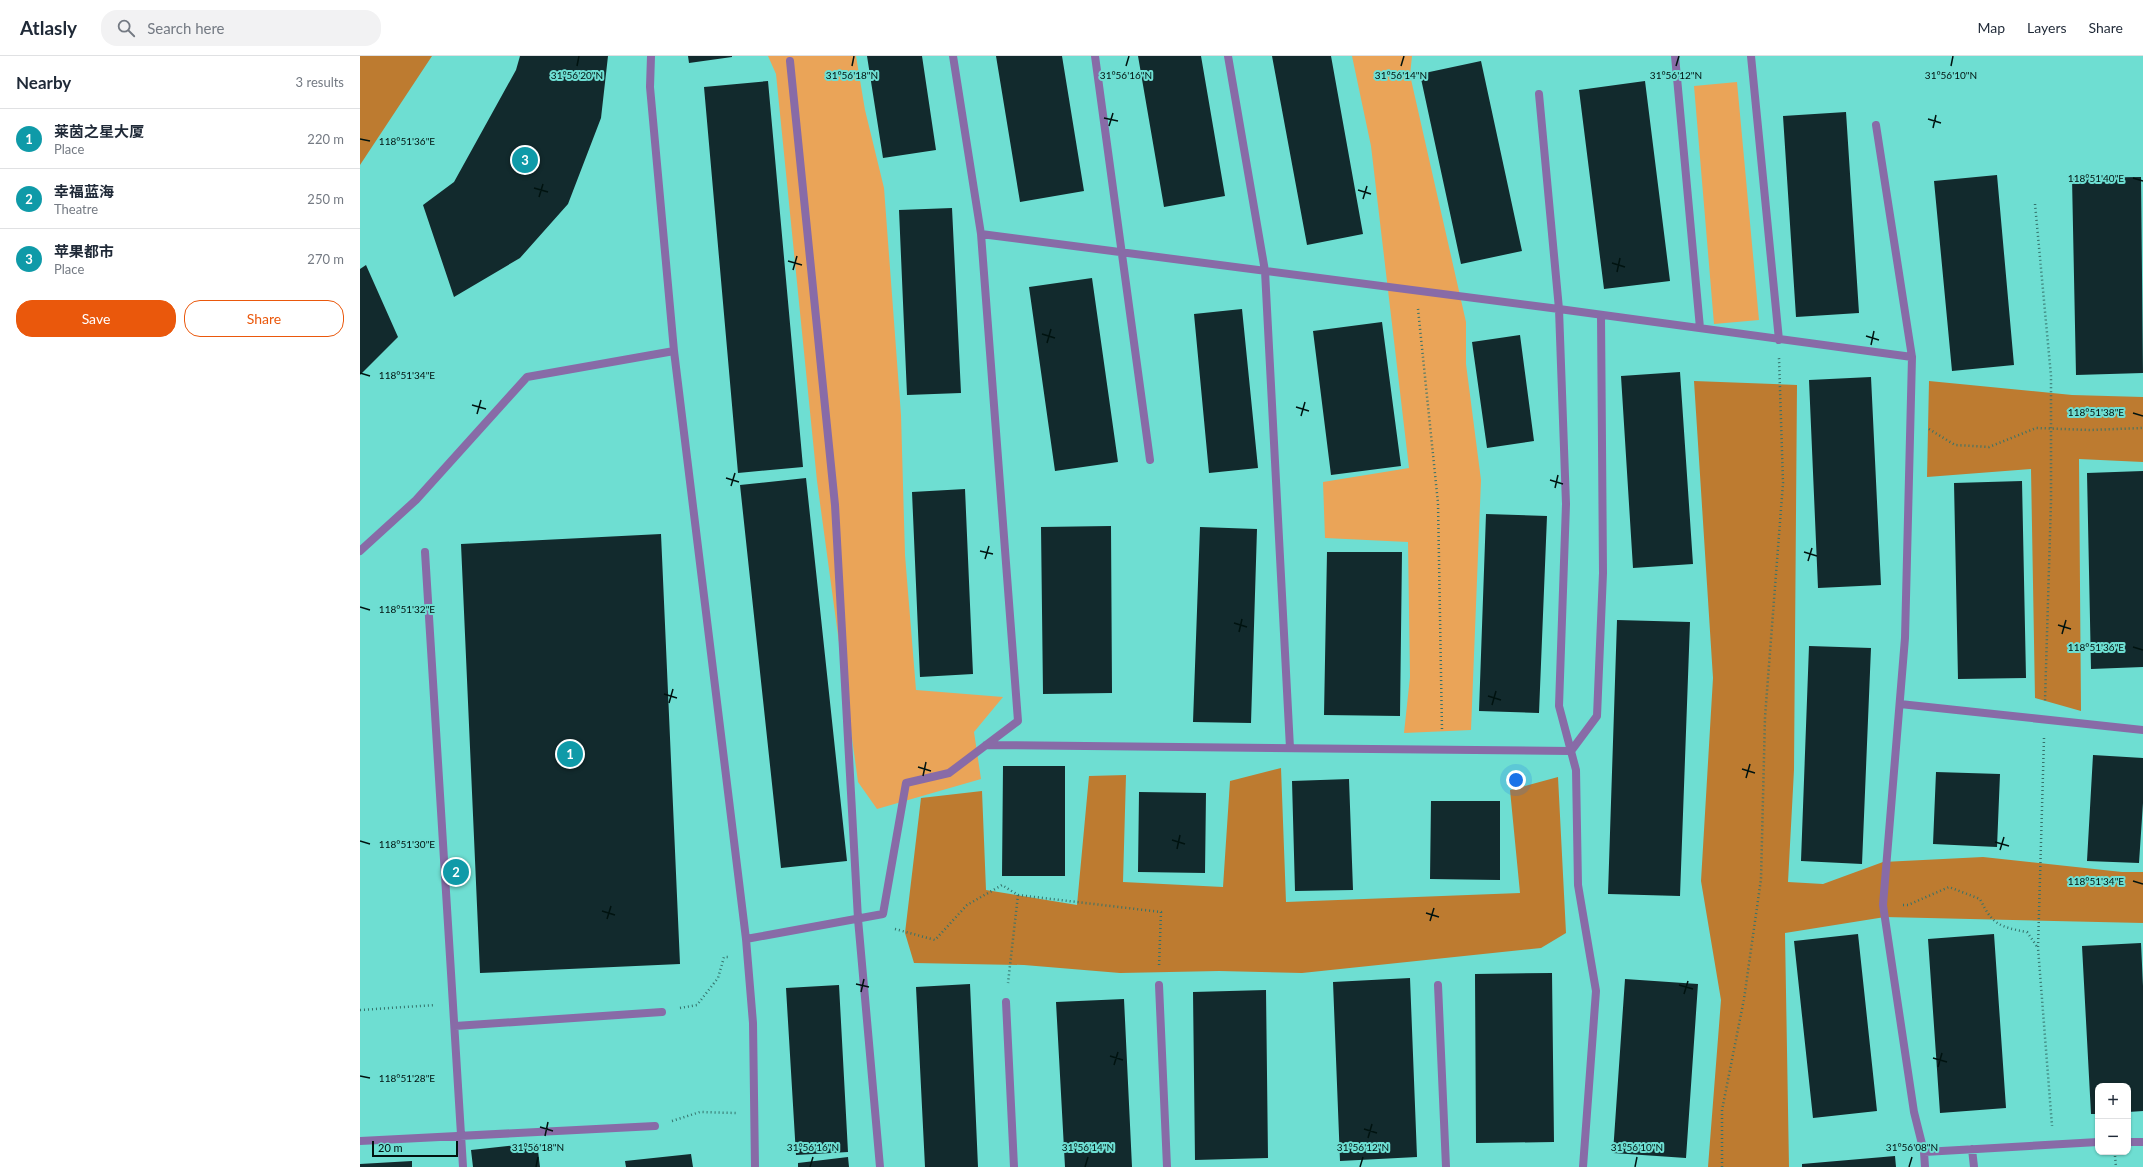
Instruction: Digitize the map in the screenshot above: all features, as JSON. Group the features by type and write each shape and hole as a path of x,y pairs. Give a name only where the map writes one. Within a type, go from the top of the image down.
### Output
{"street":[{"path":"651,56 650,87 674,351 746,939 753,1023 755,1167"},
{"path":"746,939 883,914 906,783 949,773 1018,722 981,234 953,56"},
{"path":"1095,56 1150,460"},
{"path":"1228,56 1265,271 1290,748"},
{"path":"1675,56 1700,328"},
{"path":"1751,56 1779,340"},
{"path":"790,61 835,505 858,919 880,1167"},
{"path":"1539,94 1559,309 1566,504 1559,706 1576,770 1578,885 1596,992 1583,1167"},
{"path":"1876,125 1912,357 1912,419 1905,638 1883,905 1914,1112 1924,1152 1926,1167"},
{"path":"981,234 1559,309 1912,357"},
{"path":"1571,752 1597,716 1603,573 1600,315"},
{"path":"360,551 416,500 527,377 674,351"},
{"path":"425,552 463,1167"},
{"path":"1900,704 2045,721 2143,730"},
{"path":"986,745 1571,752"},
{"path":"1159,985 1167,1167"},
{"path":"1438,985 1446,1167"},
{"path":"1006,1002 1014,1167"},
{"path":"454,1026 662,1012"},
{"path":"360,1141 655,1126"},
{"path":"1924,1152 2053,1143 2095,1142"},
{"path":"2131,1142 2143,1142"},
{"path":"1972,1149 1974,1167"}],"path":[{"path":"2035,204 2051,376 2051,501 2038,948 2053,1143"},
{"path":"1417,291 1438,503 1442,750"},
{"path":"1722,1167 1722,1110 1744,999 1762,879 1765,717 1783,483 1779,340"},
{"path":"1912,419 1955,445 1989,447 2036,428 2090,430 2143,428"},
{"path":"893,928 935,940 967,905 1002,885 1018,895 1161,912 1159,985"},
{"path":"1883,905 1908,906 1950,887 1980,899 1990,918 2009,929 2027,932 2038,948"},
{"path":"1006,1002 1018,895"},
{"path":"662,1012 697,1005 718,978 724,957 747,954"},
{"path":"360,1010 453,1004"},
{"path":"655,1126 700,1112 754,1114"},
{"path":"2115,1155 2116,1167"}],"shaded area":[{"path":"360,56 432,56 360,165"},
{"path":"768,56 856,56 865,110 884,188 901,415 905,555 916,690 1003,697 974,732 981,779 877,809 858,782 817,481 776,74"},
{"path":"1352,56 1412,56 1410,75 1466,322 1466,364 1481,480 1471,730 1404,733 1410,677 1408,542 1325,538 1323,482 1409,468 1371,146"},
{"path":"1737,82 1759,320 1714,324 1694,86"},
{"path":"1694,381 1797,385 1794,770 1788,882 1823,884 1883,862 1983,857 2122,872 2143,872 2143,923 1885,917 1785,933 1789,1167 1708,1167 1721,1000 1701,881 1713,678"},
{"path":"1929,381 2072,395 2143,397 2143,462 2079,459 2081,711 2035,698 2031,469 1927,477"},
{"path":"1281,768 1286,902 1520,893 1510,790 1558,777 1566,933 1541,948 1302,973 1219,971 1120,973 1024,965 914,963 905,933 921,798 982,791 986,890 1077,905 1089,776 1126,775 1123,882 1223,887 1230,781"}],"building":[{"path":"520,56 608,56 601,118 568,204 520,258 454,297 423,205 454,182 516,70"},
{"path":"688,56 732,56 732,57 689,63"},
{"path":"867,56 922,56 936,150 883,158"},
{"path":"996,56 1062,56 1084,191 1020,202"},
{"path":"1138,56 1201,56 1225,196 1164,207"},
{"path":"1272,56 1331,56 1363,234 1307,245"},
{"path":"1481,61 1522,251 1461,264 1420,74"},
{"path":"768,81 803,467 738,473 704,87"},
{"path":"1645,81 1670,281 1604,289 1579,90"},
{"path":"1846,112 1859,313 1796,317 1783,116"},
{"path":"1997,175 2014,365 1952,371 1934,181"},
{"path":"2141,177 2143,373 2076,375 2072,178"},
{"path":"952,208 961,393 907,395 899,210"},
{"path":"366,265 398,337 360,375 360,269"},
{"path":"1092,278 1118,462 1055,471 1029,287"},
{"path":"1242,309 1258,468 1209,473 1194,314"},
{"path":"1382,322 1401,466 1331,475 1313,331"},
{"path":"1520,335 1534,441 1487,448 1472,342"},
{"path":"1680,372 1693,564 1633,568 1621,376"},
{"path":"1871,377 1881,585 1818,588 1809,380"},
{"path":"2143,471 2143,667 2091,669 2087,473"},
{"path":"806,478 847,861 781,868 740,485"},
{"path":"2022,481 2026,678 1958,679 1954,483"},
{"path":"965,489 973,674 920,677 912,492"},
{"path":"1486,514 1547,516 1539,713 1479,711"},
{"path":"1111,526 1112,693 1043,694 1041,527"},
{"path":"1200,527 1257,529 1251,723 1193,722"},
{"path":"661,534 680,964 480,973 461,544"},
{"path":"1327,552 1402,552 1400,716 1324,715"},
{"path":"1617,620 1690,622 1680,896 1608,894"},
{"path":"1809,646 1871,648 1862,864 1801,861"},
{"path":"2093,755 2143,758 2143,803 2139,863 2087,861"},
{"path":"1003,766 1065,766 1065,876 1002,876"},
{"path":"1936,772 2000,774 1997,847 1933,844"},
{"path":"1349,779 1353,890 1295,891 1292,781"},
{"path":"1139,792 1206,793 1205,873 1138,872"},
{"path":"1431,801 1500,801 1500,880 1430,879"},
{"path":"1858,934 1877,1111 1813,1118 1794,941"},
{"path":"1994,934 2006,1108 1940,1113 1928,939"},
{"path":"2141,943 2143,986 2143,1111 2131,1112 2131,1083 2095,1083 2095,1114 2091,1114 2082,946"},
{"path":"1552,973 1554,1142 1476,1143 1475,974"},
{"path":"1410,978 1417,1157 1340,1161 1333,982"},
{"path":"1625,979 1698,984 1686,1158 1613,1153"},
{"path":"970,984 978,1167 925,1167 916,987"},
{"path":"839,985 848,1152 796,1155 786,988"},
{"path":"1266,990 1268,1158 1195,1160 1193,992"},
{"path":"1124,999 1132,1167 1065,1167 1056,1002"},
{"path":"537,1143 540,1167 473,1167 471,1150"},
{"path":"691,1154 693,1167 626,1167 625,1161"},
{"path":"1895,1156 1896,1167 1802,1167 1802,1164"},
{"path":"848,1157 849,1167 798,1167 798,1163"},
{"path":"412,1161 412,1167 360,1167 360,1164"}],"place":[{"name":"苹果都市","path":"525,160"},
{"name":"莱茵之星大厦","path":"570,754"},
{"name":"幸福蓝海","path":"456,872"}]}
